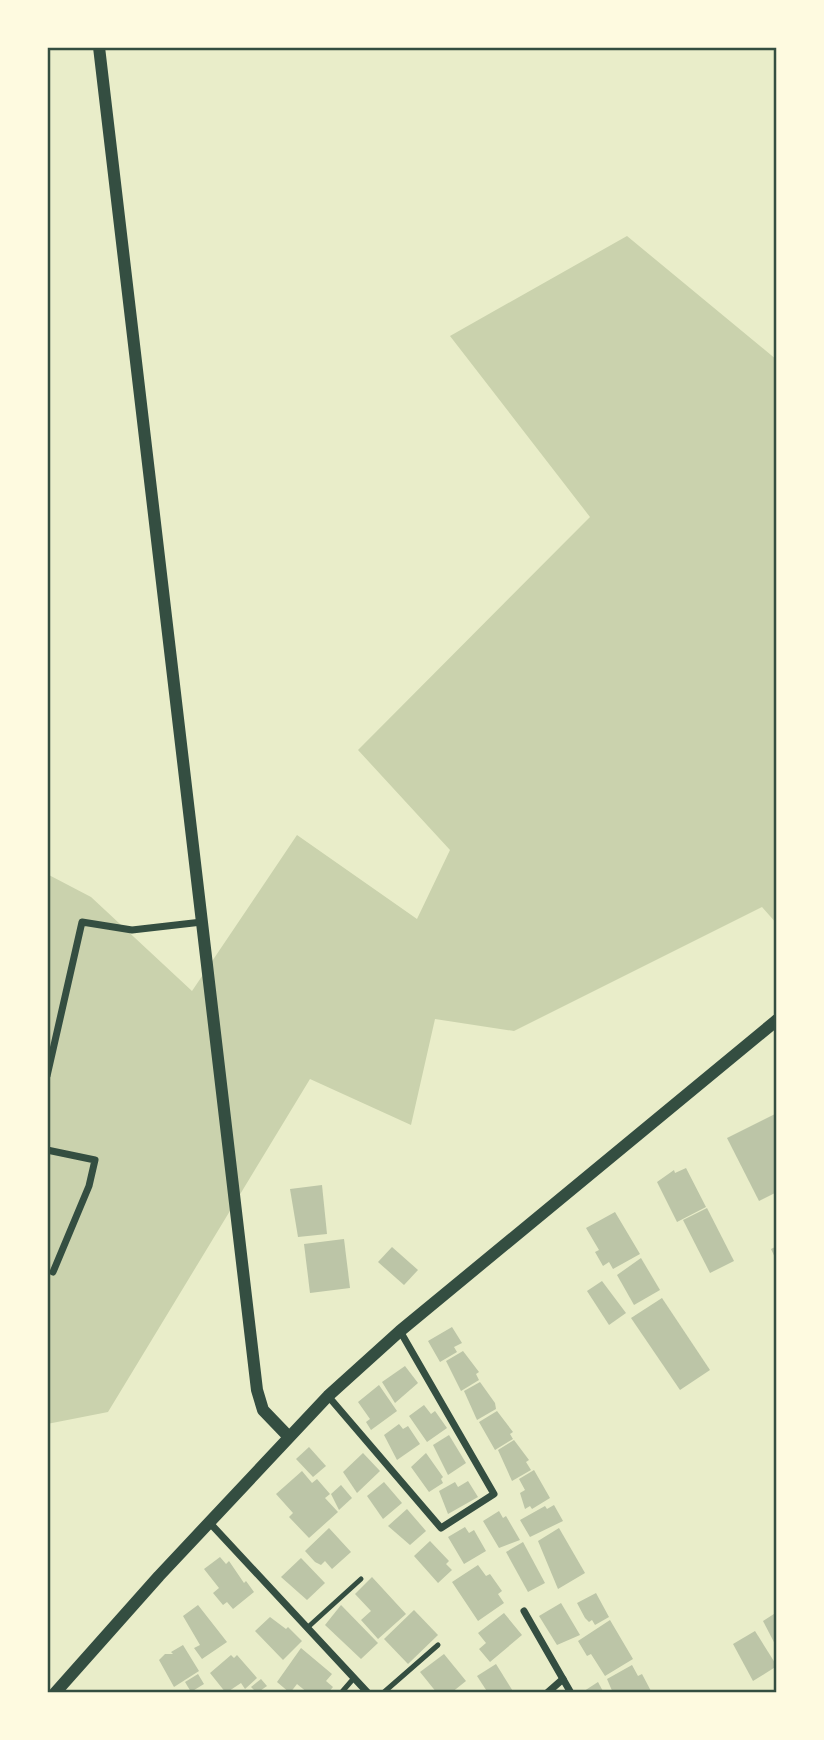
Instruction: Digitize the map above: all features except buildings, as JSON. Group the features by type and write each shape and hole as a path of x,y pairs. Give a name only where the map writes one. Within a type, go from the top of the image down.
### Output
{"street":[{"path":"99,47 257,1390 263,1410 288,1436"},
{"path":"47,1076 82,922 132,930 202,922"},
{"path":"55,1693 288,1436 328,1396 400,1331 777,1020"},
{"path":"47,1150 94,1160 89,1186 53,1272"},
{"path":"328,1396 441,1528 494,1494 400,1331"},
{"path":"209,1522 368,1693"},
{"path":"524,1611 571,1693"},
{"path":"547,1693 563,1679"}],"lane":[{"path":"307,1628 361,1579"},
{"path":"383,1693 439,1645"},
{"path":"341,1693 354,1678"}],"green space":[{"path":"627,236 777,360 777,924 762,907 514,1031 435,1019 411,1125 310,1079 108,1412 47,1424 47,874 91,897 192,991 297,835 417,919 450,850 358,750 590,517 450,336"}]}
